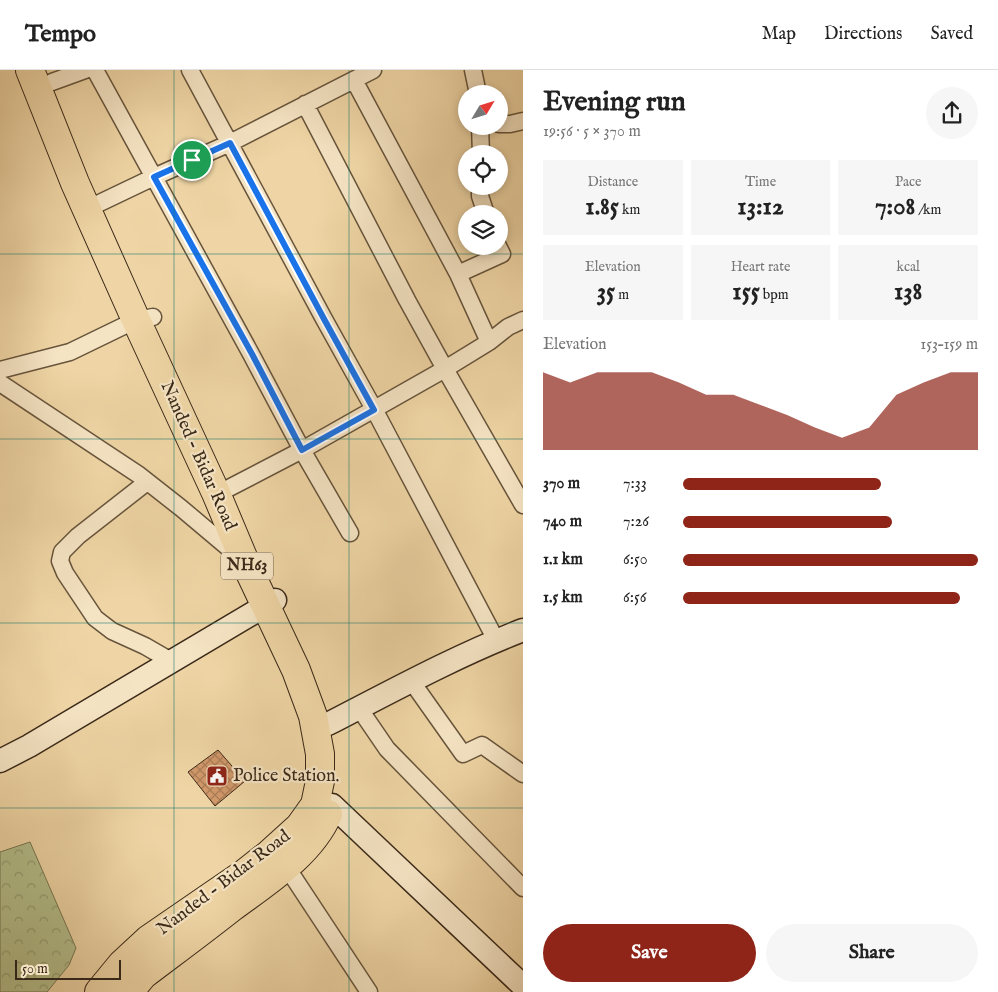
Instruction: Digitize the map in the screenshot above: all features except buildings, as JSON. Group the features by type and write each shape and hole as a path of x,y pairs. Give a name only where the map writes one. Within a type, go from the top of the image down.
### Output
{"highway":[{"name":"Nanded - Bidar Road","path":"43,74 94,206 144,318 245,562 306,666 328,724 338,776 332,805 323,826 300,854 143,975 129,992"},
{"name":"Nanded - Bidar Road","path":"99,992 122,964 149,940 245,873 300,826 315,804 320,781 320,754 313,716 270,603 256,558 227,489 144,318"}],"street":[{"path":"43,74 85,70"},
{"path":"95,70 252,354 302,450 350,532"},
{"path":"190,70 496,640"},
{"path":"94,206 230,143 373,70"},
{"path":"473,70 476,85"},
{"path":"354,80 458,274 489,342"},
{"path":"305,104 445,369 516,478 523,505"},
{"path":"508,124 523,121"},
{"path":"458,274 500,255"},
{"path":"0,370 70,352 144,318"},
{"path":"227,489 374,410 489,342 508,327 523,320"},
{"path":"0,383 147,482 245,562"},
{"path":"147,482 78,536 62,552 60,561 65,573 95,618 112,631 145,646 171,662"},
{"path":"0,761 29,746 270,603"},
{"path":"328,724 496,640 523,630"},
{"path":"412,682 463,754 482,745 523,774"},
{"path":"359,708 386,749 523,888"},
{"path":"332,805 523,986"},
{"path":"286,866 370,992"}],"green space":[{"path":"30,842 76,948 69,965 47,992 0,992 0,852"}],"place":[{"name":"Police Station.","path":"217,776"}],"route":[{"path":"230,143 374,410 302,450 252,354 154,177 192,160 230,143"}]}
